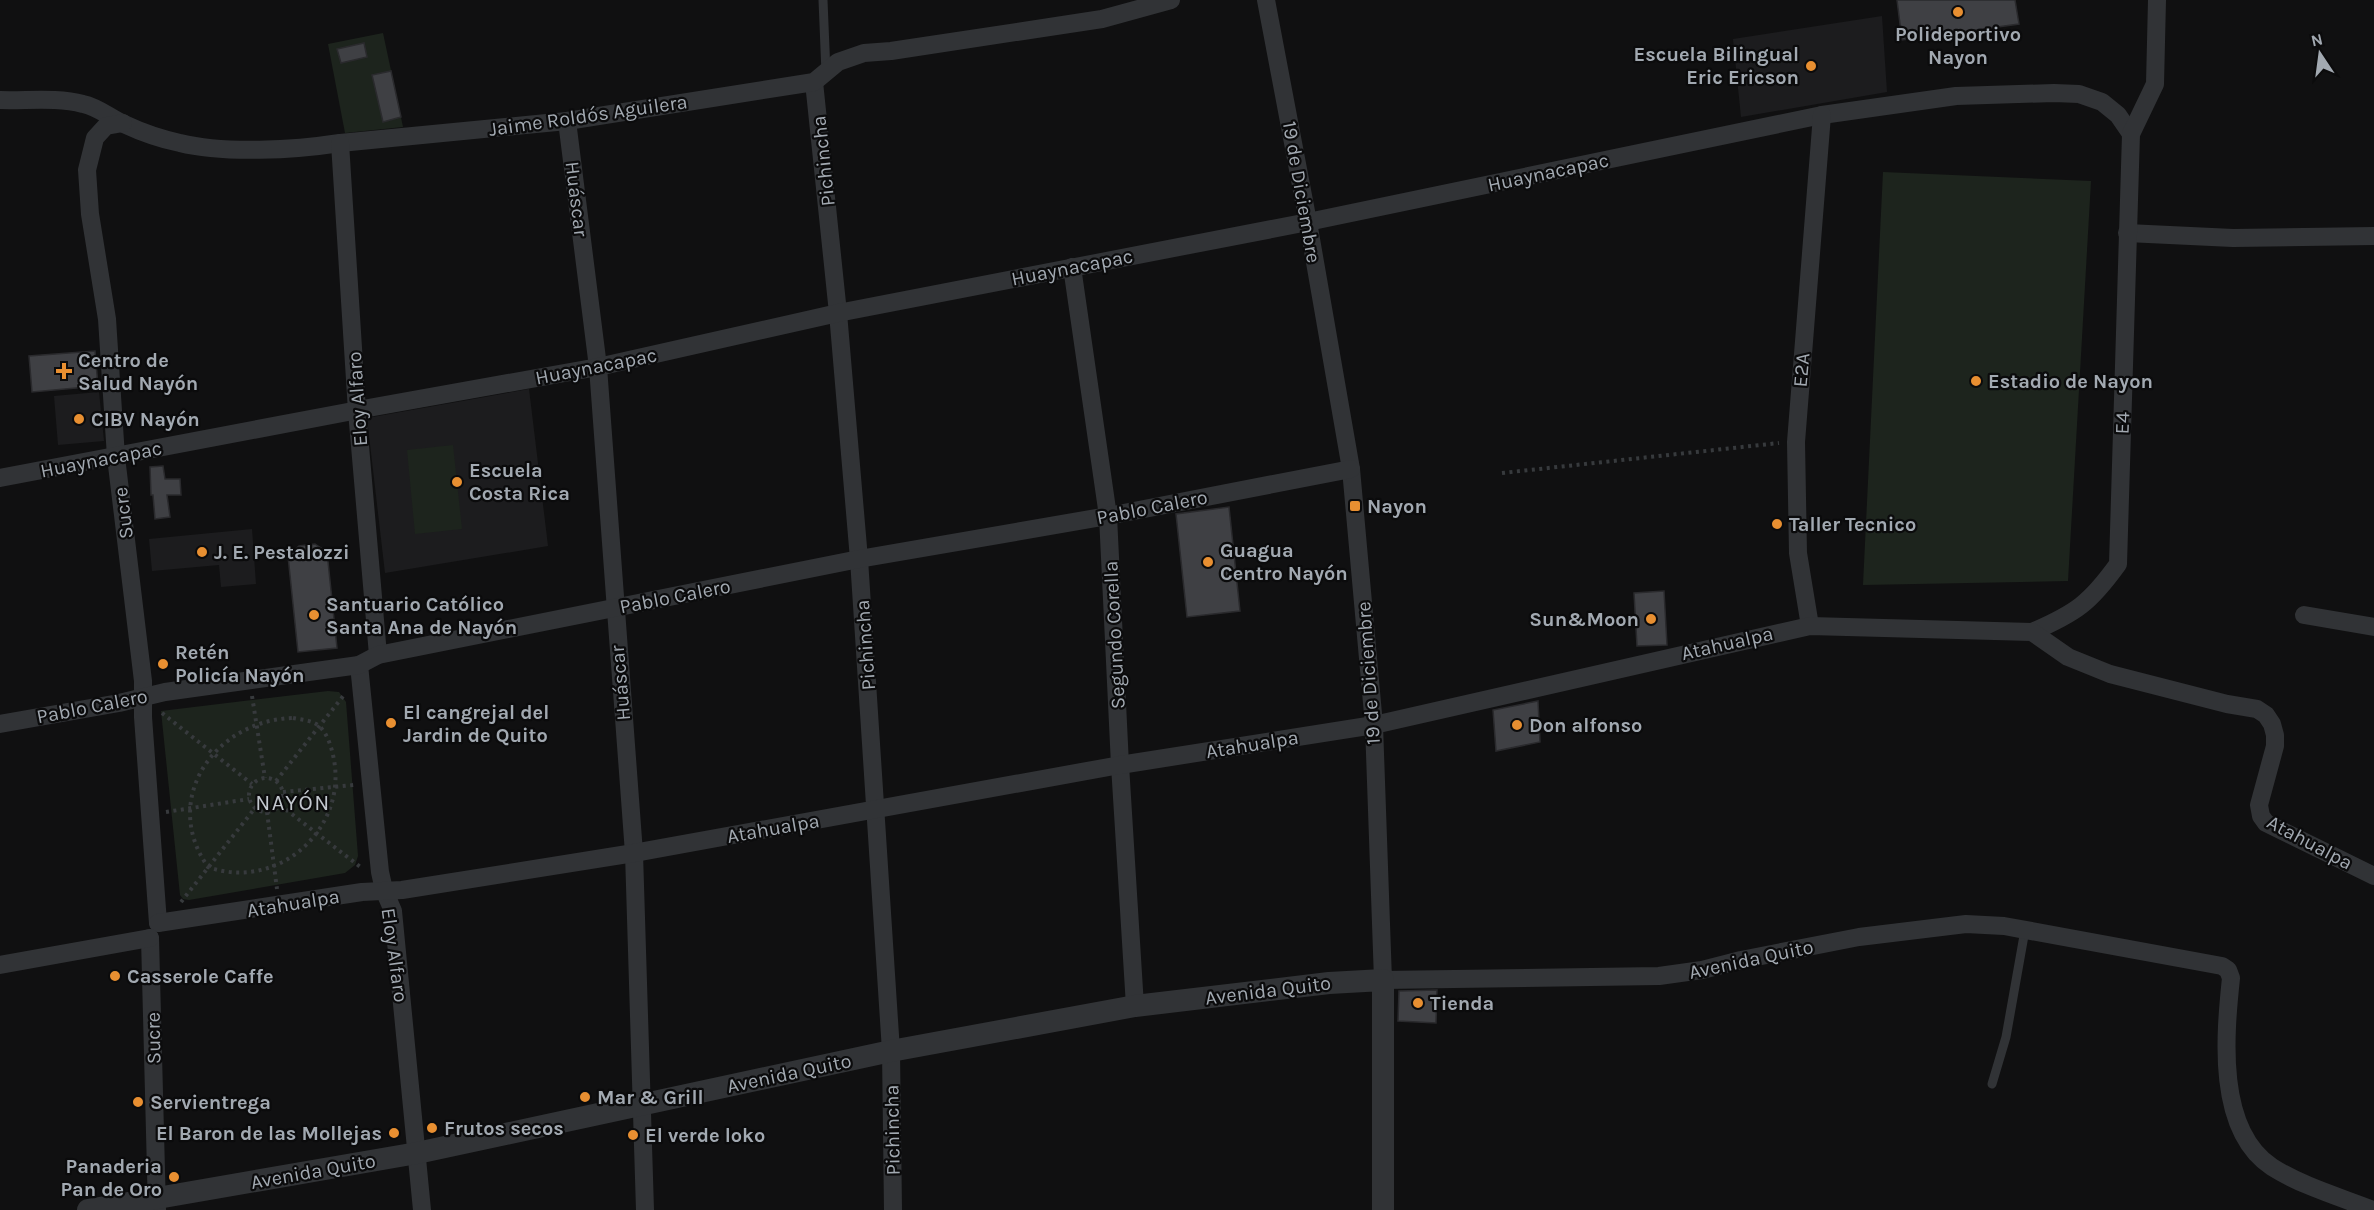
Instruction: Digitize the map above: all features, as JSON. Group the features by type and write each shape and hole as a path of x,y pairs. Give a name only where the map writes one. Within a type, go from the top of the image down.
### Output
{"street":[{"name":"Jaime Roldós Aguilera","path":"0,100 81,103 103,111 123,123 179,143 203,148 303,149 340,143 567,122 820,77 838,62 864,53 891,51 1102,18 1171,0"},
{"name":"19 de Diciembre","path":"1266,0 1351,469 1374,725 1383,980 1383,1210"},
{"path":"2131,134 2155,84 2157,0"},
{"name":"Pichincha","path":"820,77 859,560 891,1052 893,1210"},
{"name":"Huaynacapac","path":"0,478 598,367 838,313 1308,222 1822,115 1956,96 2079,94 2102,102 2118,115 2131,134"},
{"name":"E2A","path":"1810,626 1798,553 1796,441 1822,115"},
{"name":"Huáscar","path":"567,122 598,367 614,608 634,853 645,1210"},
{"name":"Sucre","path":"123,123 106,126 95,138 87,170 90,214 107,319 116,457 142,681 154,931 157,1204"},
{"name":"E4","path":"2032,632 2082,607 2102,586 2118,564 2131,134"},
{"name":"Eloy Alfaro","path":"340,143 357,411 378,655"},
{"path":"2127,233 2233,238 2374,236"},
{"name":"Segundo Corella","path":"1072,267 1108,516 1135,1006"},
{"name":"Pablo Calero","path":"0,724 165,692 360,669 378,655 859,560 1108,516 1351,469"},
{"path":"2304,615 2374,627"},
{"name":"Atahualpa","path":"0,965 154,931 383,887 402,890 634,853 1120,765 1374,725 1810,626 2032,632 2068,657 2109,674 2227,704 2246,705 2256,709 2266,715 2276,735 2259,805 2261,816 2266,823 2374,876"},
{"name":"Eloy Alfaro","path":"360,669 383,887 393,911 422,1210"},
{"name":"Avenida Quito","path":"88,1210 157,1204 417,1153 891,1052 1135,1006 1329,983 1383,980 1659,976 1702,970 1741,960 1869,936 1966,924 2004,926 2222,966 2228,970 2231,978 2227,1039 2228,1073 2234,1114 2241,1130 2258,1154 2270,1166 2373,1210"}],"lane":[{"path":"820,77 823,0"},
{"path":"1992,1084 2006,1037 2025,930"}],"path":[{"path":"1502,472 1796,441"},
{"path":"276,781 320,726 360,669"},
{"path":"251,691 265,778"},
{"path":"142,698 252,784"},
{"path":"293,718 308,720 320,726 331,748 335,763 335,786 331,807 317,834 295,856 272,867 250,872 235,873 208,867 195,842 191,808 197,781 213,753 235,734 256,724 293,718"},
{"path":"252,784 265,778 276,781 284,792"},
{"path":"252,784 249,799 255,808 267,812 276,810 284,792"},
{"path":"284,792 361,784"},
{"path":"162,802 163,813 249,799"},
{"path":"280,805 383,887"},
{"path":"183,908 176,904 255,808"},
{"path":"267,812 277,893"},
{"path":"358,875 365,863"}],"shaded area":[{"name":"Escuela Bilingual Eric Ericson","path":"1882,16 1887,92 1741,117 1733,39"},
{"path":"383,33 403,127 345,133 328,44"},
{"name":"Estadio de Nayon","path":"1883,172 2091,181 2068,581 1863,585"},
{"name":"Escuela Costa Rica","path":"529,389 548,546 385,573 367,418"},
{"name":"CIBV Nayón","path":"99,392 104,441 58,445 54,396"},
{"path":"453,445 462,529 415,534 407,450"},
{"name":"J. E. Pestalozzi","path":"252,529 256,584 221,587 219,565 152,571 149,539"},
{"path":"328,691 339,692 346,702 358,856 355,865 345,873 189,900 183,899 180,895 161,711"}],"building":[{"name":"Polideportivo Nayon","path":"1897,0 2015,0 2019,24 1902,40"},
{"path":"364,43 367,57 341,63 337,49"},
{"path":"391,71 401,117 383,122 372,75"},
{"name":"Centro de Salud Nayón","path":"95,351 98,386 32,392 29,356"},
{"path":"163,466 165,479 180,479 181,495 167,495 170,517 155,519 150,467"},
{"name":"Guagua Centro Nayón","path":"1229,507 1240,611 1187,617 1176,514"},
{"name":"Santuario Católico Santa Ana de Nayón","path":"315,544 327,552 337,648 298,652 288,556 299,546"},
{"name":"Sun&Moon","path":"1664,591 1667,645 1637,646 1634,593"},
{"name":"Don alfonso","path":"1538,701 1540,742 1496,751 1493,710"},
{"name":"Tienda","path":"1437,990 1436,1023 1398,1021 1399,991"}],"place":[{"name":"Polideportivo Nayon","path":"1958,12"},
{"name":"Escuela Bilingual Eric Ericson","path":"1811,66"},
{"name":"Centro de Salud Nayón","path":"64,371"},
{"name":"Estadio de Nayon","path":"1976,381"},
{"name":"CIBV Nayón","path":"79,419"},
{"name":"Escuela Costa Rica","path":"457,482"},
{"name":"Nayon","path":"1355,506"},
{"name":"Taller Tecnico","path":"1777,524"},
{"name":"J. E. Pestalozzi","path":"202,552"},
{"name":"Guagua Centro Nayón","path":"1208,562"},
{"name":"Santuario Católico Santa Ana de Nayón","path":"314,615"},
{"name":"Sun&Moon","path":"1651,619"},
{"name":"Retén Policía Nayón","path":"163,664"},
{"name":"El cangrejal del Jardin de Quito","path":"391,723"},
{"name":"Don alfonso","path":"1517,725"},
{"name":"Casserole Caffe","path":"115,976"},
{"name":"Tienda","path":"1418,1003"},
{"name":"Mar & Grill","path":"585,1097"},
{"name":"Servientrega","path":"138,1102"},
{"name":"Frutos secos","path":"432,1128"},
{"name":"El Baron de las Mollejas","path":"394,1133"},
{"name":"El verde loko","path":"633,1135"},
{"name":"Panaderia Pan de Oro","path":"174,1177"}],"district":[{"name":"NAYÓN","path":"293,802"}]}
